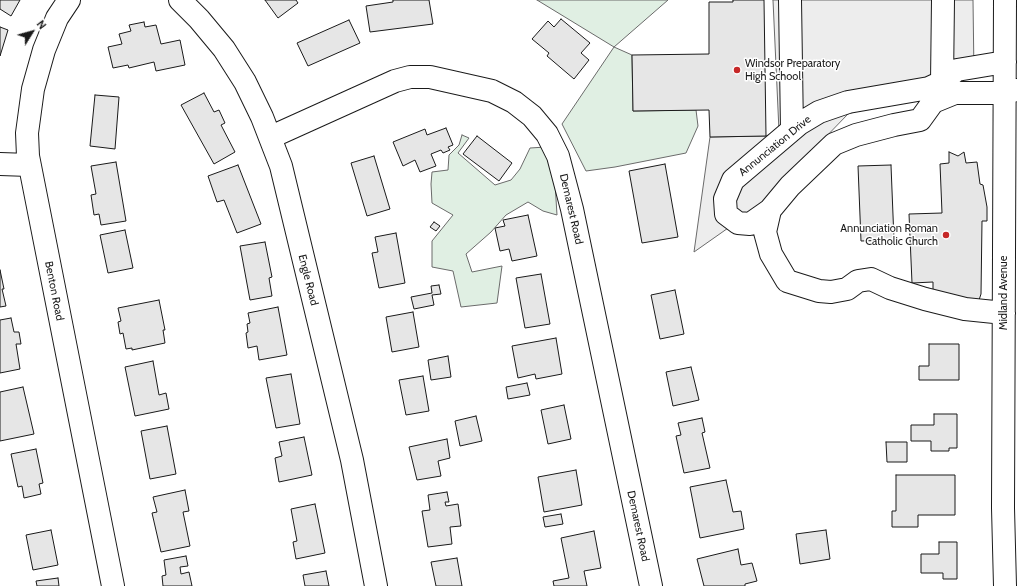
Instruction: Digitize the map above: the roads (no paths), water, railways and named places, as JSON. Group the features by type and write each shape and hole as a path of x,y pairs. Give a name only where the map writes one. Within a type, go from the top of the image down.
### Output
{"street":[{"name":"Benton Road","path":"69,0 57,18 44,50 33,88 27,133 28,156 113,586"},
{"name":"Engle Road","path":"180,0 199,19 224,49 245,82 271,136 280,166 352,460 376,586"},
{"path":"790,0 792,130"},
{"path":"943,0 949,87"},
{"name":"Midland Avenue","path":"1004,586 1010,508 1004,313 1011,91 1005,62 1005,0"},
{"name":"Annunciation Drive","path":"1005,62 957,70 949,87 933,102 920,120 856,135 834,144 790,186 770,210 750,224 738,223 726,214 725,200 733,180 799,124 819,112 848,102 928,88 949,87 1011,91"},
{"name":"Demarest Road","path":"271,136 395,81 410,77 430,77 492,91 514,102 532,116 547,134 558,156 572,209 651,586"},
{"path":"0,164 29,165"},
{"path":"770,210 766,232 771,254 788,281 819,291 832,292 847,289 858,281 871,279 890,288 925,299 965,309 1004,313"}],"place":[{"name":"Windsor Preparatory High School","path":"737,70"},
{"name":"Annunciation Roman Catholic Church","path":"946,235"}]}
